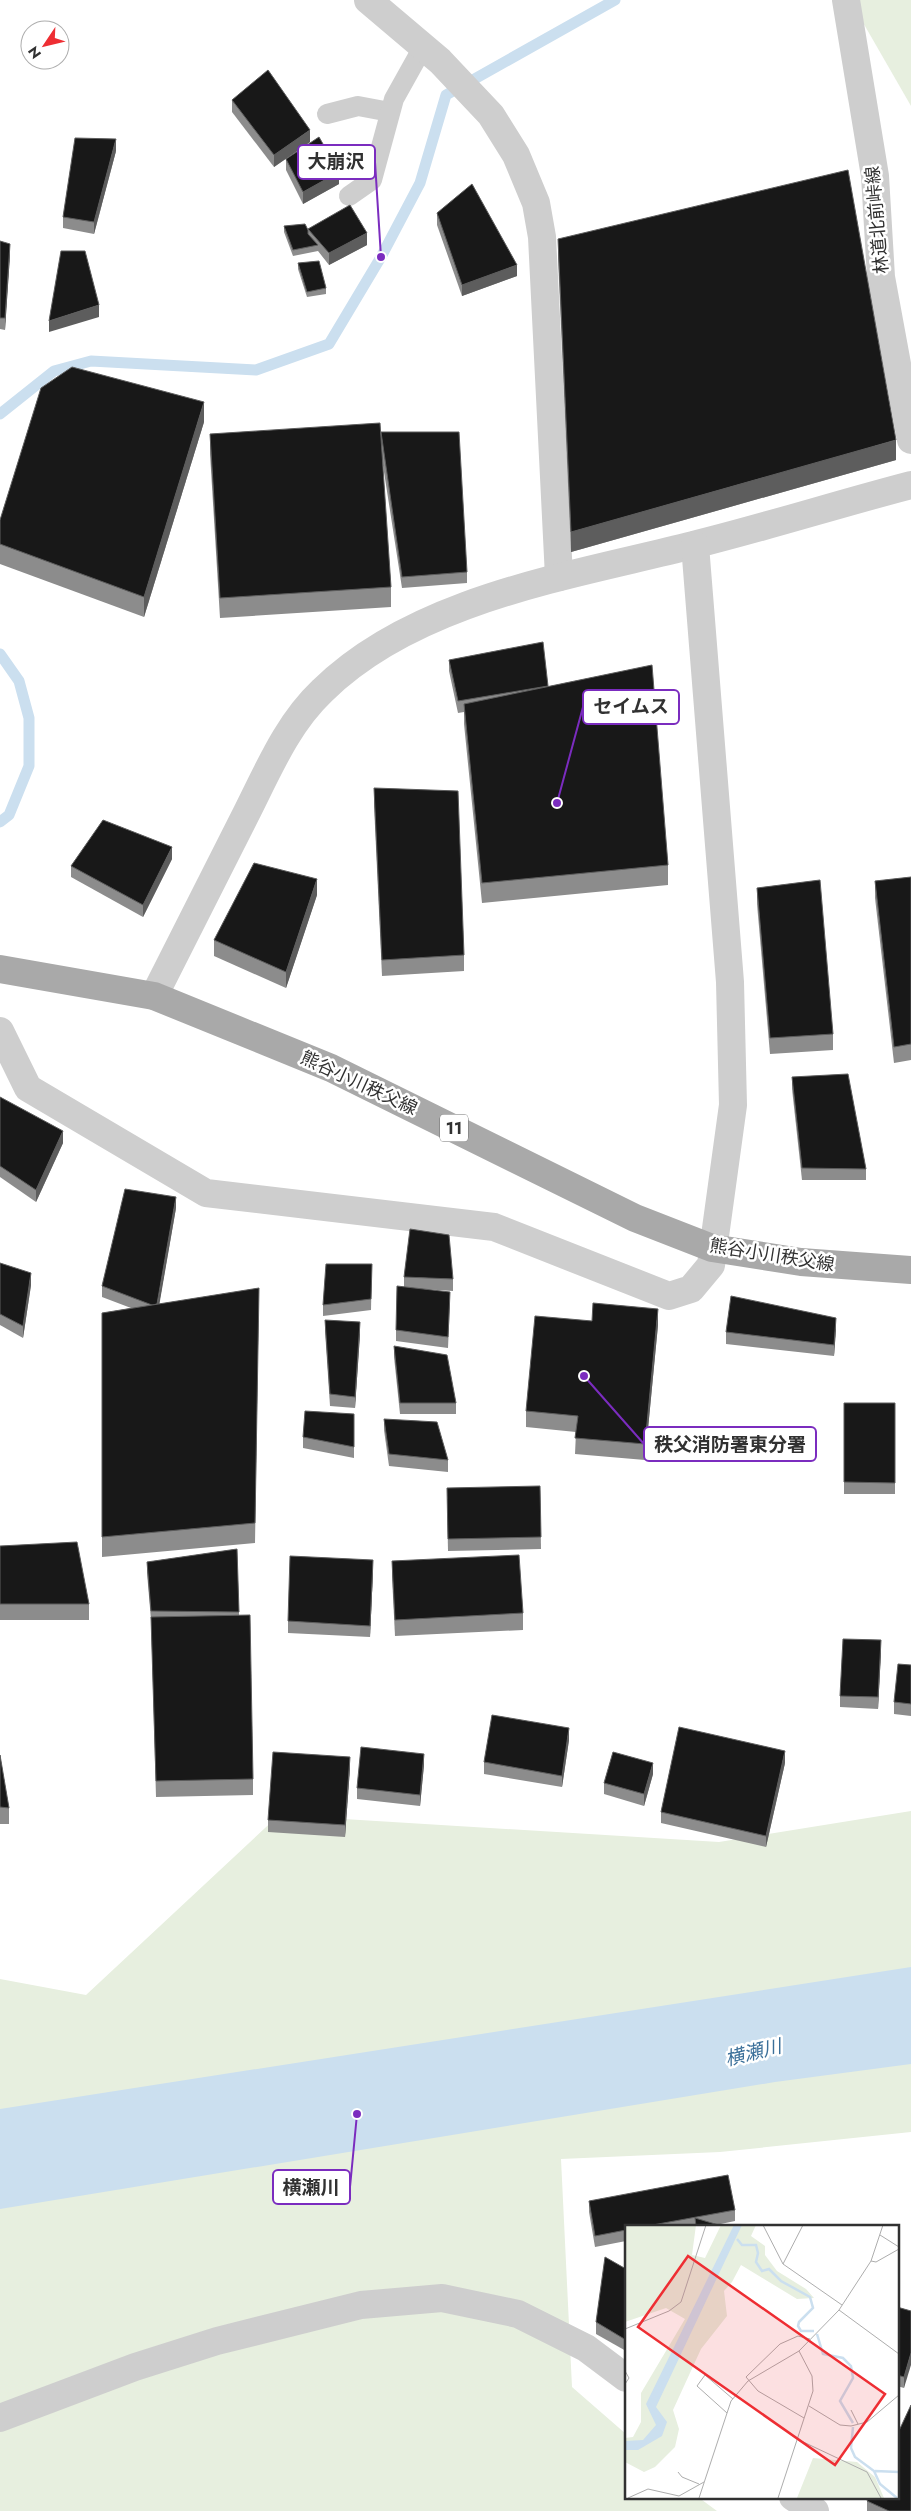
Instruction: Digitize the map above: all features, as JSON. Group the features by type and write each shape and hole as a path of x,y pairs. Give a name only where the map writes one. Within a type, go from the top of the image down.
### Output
{"main road":[{"name":"熊谷小川秩父線","path":"0,969 154,996 331,1068 635,1218 712,1248 801,1262 911,1270"}],"street":[{"path":"368,0 446,66 477,98 491,115 516,155 536,202 542,237 559,577"},
{"name":"林道北前峠線","path":"846,0 874,176 880,277 911,440"},
{"path":"154,996 286,736 321,691 360,660 403,632 483,601 559,577 696,544 911,484"},
{"path":"0,1031 28,1088 206,1193 494,1227 669,1296 692,1289 711,1265 733,1105 730,1001 696,544"},
{"path":"0,2418 135,2367 217,2341 361,2305 442,2298 518,2314 586,2348 625,2377"},
{"path":"795,2498 815,2511"}],"lane":[{"path":"349,196 372,180 394,98 423,46"},
{"path":"327,114 358,106 390,112"}],"green space":[{"path":"850,0 911,0 911,106"},
{"path":"911,1811 911,2132 720,2152 561,2159 572,2387 625,2433 625,2498 699,2498 717,2511 0,2511 0,1979 86,1995 279,1815 719,1842"}],"water":[{"path":"911,1967 911,2064 775,2082 0,2209 0,2109"}],"building":[{"path":"268,70 310,130 274,155 232,100"},
{"path":"319,137 339,172 303,192 286,159"},
{"path":"75,138 116,139 94,222 63,217"},
{"path":"848,170 896,440 571,532 558,239"},
{"path":"472,184 517,265 462,285 437,213"},
{"path":"350,205 367,233 329,253 308,229"},
{"path":"305,224 308,234 318,245 293,250 284,226"},
{"path":"0,241 10,244 5,318 0,318"},
{"path":"61,251 85,251 99,305 49,321"},
{"path":"319,261 326,288 307,292 298,263"},
{"path":"72,367 204,402 144,597 0,544 0,520 41,388"},
{"path":"380,423 391,587 220,598 210,434"},
{"path":"381,432 459,432 467,572 402,577"},
{"path":"543,642 548,686 458,701 449,660"},
{"path":"652,665 668,865 482,883 464,704"},
{"path":"374,788 458,791 464,955 382,960"},
{"path":"103,820 172,847 143,905 71,866"},
{"path":"254,863 317,879 286,972 214,940"},
{"path":"911,877 911,1044 894,1047 875,881"},
{"path":"820,880 833,1034 770,1038 757,888"},
{"path":"848,1074 866,1169 802,1168 792,1077"},
{"path":"0,1097 63,1131 36,1190 0,1166"},
{"path":"125,1189 176,1197 157,1304 152,1305 102,1286"},
{"path":"410,1229 449,1235 453,1279 404,1277"},
{"path":"0,1263 31,1273 23,1326 0,1314"},
{"path":"326,1264 372,1264 371,1299 323,1305"},
{"path":"397,1286 450,1292 448,1337 396,1330"},
{"path":"259,1288 255,1523 102,1537 102,1313"},
{"path":"731,1296 836,1318 834,1345 726,1332"},
{"path":"593,1303 658,1309 645,1444 575,1438 578,1416 526,1411 535,1316 592,1321"},
{"path":"325,1320 360,1322 355,1397 330,1394"},
{"path":"394,1346 447,1355 456,1403 400,1403"},
{"path":"844,1403 895,1403 895,1483 844,1482"},
{"path":"305,1411 354,1414 354,1447 303,1437"},
{"path":"384,1419 437,1422 448,1460 389,1454"},
{"path":"540,1486 541,1537 448,1539 447,1488"},
{"path":"77,1542 89,1604 0,1604 0,1546"},
{"path":"237,1549 239,1612 151,1611 147,1562"},
{"path":"519,1555 523,1613 395,1620 392,1561"},
{"path":"290,1556 373,1560 370,1626 288,1621"},
{"path":"250,1615 253,1779 156,1781 151,1617"},
{"path":"843,1639 881,1640 878,1697 840,1696"},
{"path":"898,1664 911,1665 911,1704 894,1702"},
{"path":"492,1715 569,1728 562,1776 484,1762"},
{"path":"679,1727 785,1751 766,1836 661,1812"},
{"path":"361,1747 424,1754 420,1795 357,1788"},
{"path":"273,1752 350,1757 345,1825 268,1820"},
{"path":"613,1752 653,1763 644,1794 604,1783"},
{"path":"0,1755 9,1808 0,1807"},
{"path":"728,2175 735,2210 652,2225 625,2225 625,2230 595,2236 589,2201"},
{"path":"695,2218 719,2225 696,2225"},
{"path":"605,2257 625,2268 625,2339 596,2322"},
{"path":"898,2307 911,2311 911,2353 904,2377 898,2375"},
{"path":"911,2405 911,2511 889,2511 867,2501 868,2498 898,2498 898,2433"}],"waterway":[{"path":"0,414 54,371 91,361 256,370 329,344 381,257 420,183 446,95 615,0"},
{"path":"0,654 19,681 29,718 29,766 9,815 0,822"}],"place":[{"name":"大崩沢","path":"381,257"},
{"name":"セイムス","path":"557,803"},
{"name":"秩父消防署東分署","path":"584,1376"},
{"name":"横瀬川","path":"357,2114"}]}
